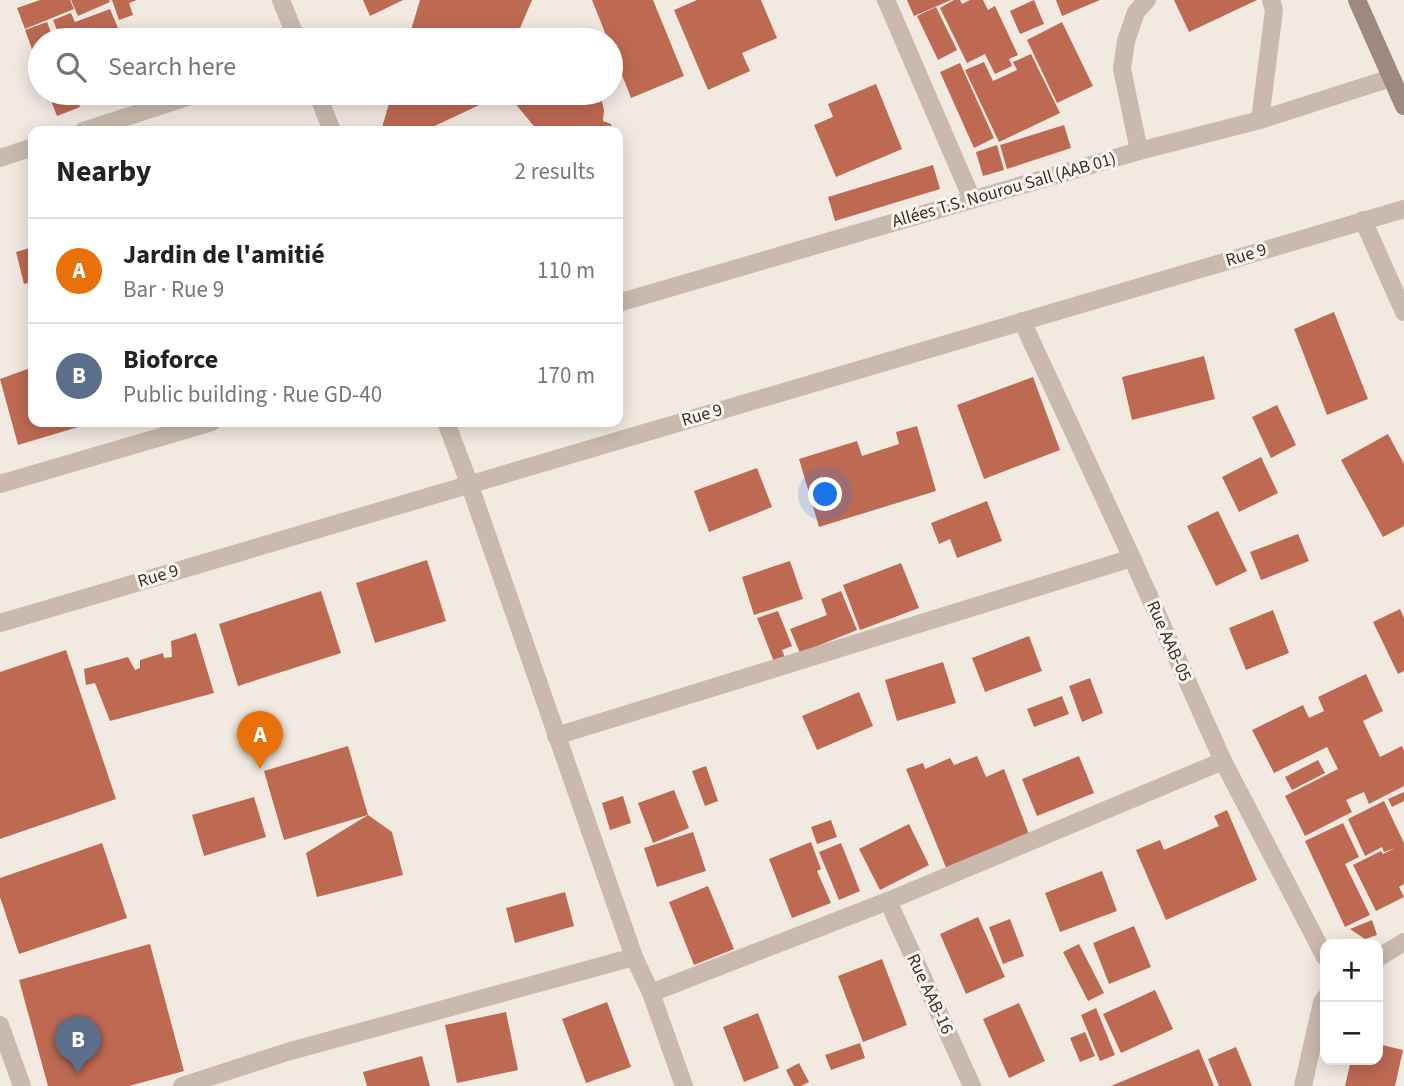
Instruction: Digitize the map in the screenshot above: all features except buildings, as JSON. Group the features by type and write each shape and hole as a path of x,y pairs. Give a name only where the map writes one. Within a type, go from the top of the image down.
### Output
{"main road":[{"path":"1357,0 1397,76 1404,107"}],"street":[{"path":"281,0 292,28"},
{"path":"886,0 972,199"},
{"path":"1139,151 1122,69 1126,41 1136,12 1147,0"},
{"path":"1260,120 1274,10 1271,0"},
{"name":"Allées T.S. Nourou Sall (AAB 01)","path":"623,302 1139,151 1260,120 1397,76"},
{"path":"98,126 163,105"},
{"path":"322,105 330,126"},
{"path":"0,158 28,150"},
{"name":"Rue 9","path":"0,622 1404,209"},
{"path":"1363,220 1404,312"},
{"name":"Rue AAB-05","path":"1022,321 1223,761 1320,947"},
{"path":"0,484 195,427"},
{"path":"448,427 470,483 634,957 651,993 684,1086"},
{"path":"556,736 1132,558"},
{"path":"651,993 888,901 1223,761"},
{"name":"Rue AAB-16","path":"888,901 972,1086"},
{"path":"1383,955 1404,942"},
{"path":"182,1086 287,1052 634,957"},
{"path":"1303,1086 1322,1002"},
{"path":"0,1026 7,1065 22,1086"}],"place":[{"name":"Jardin de l'amitié","path":"260,769"},
{"name":"Bioforce","path":"78,1074"}]}
